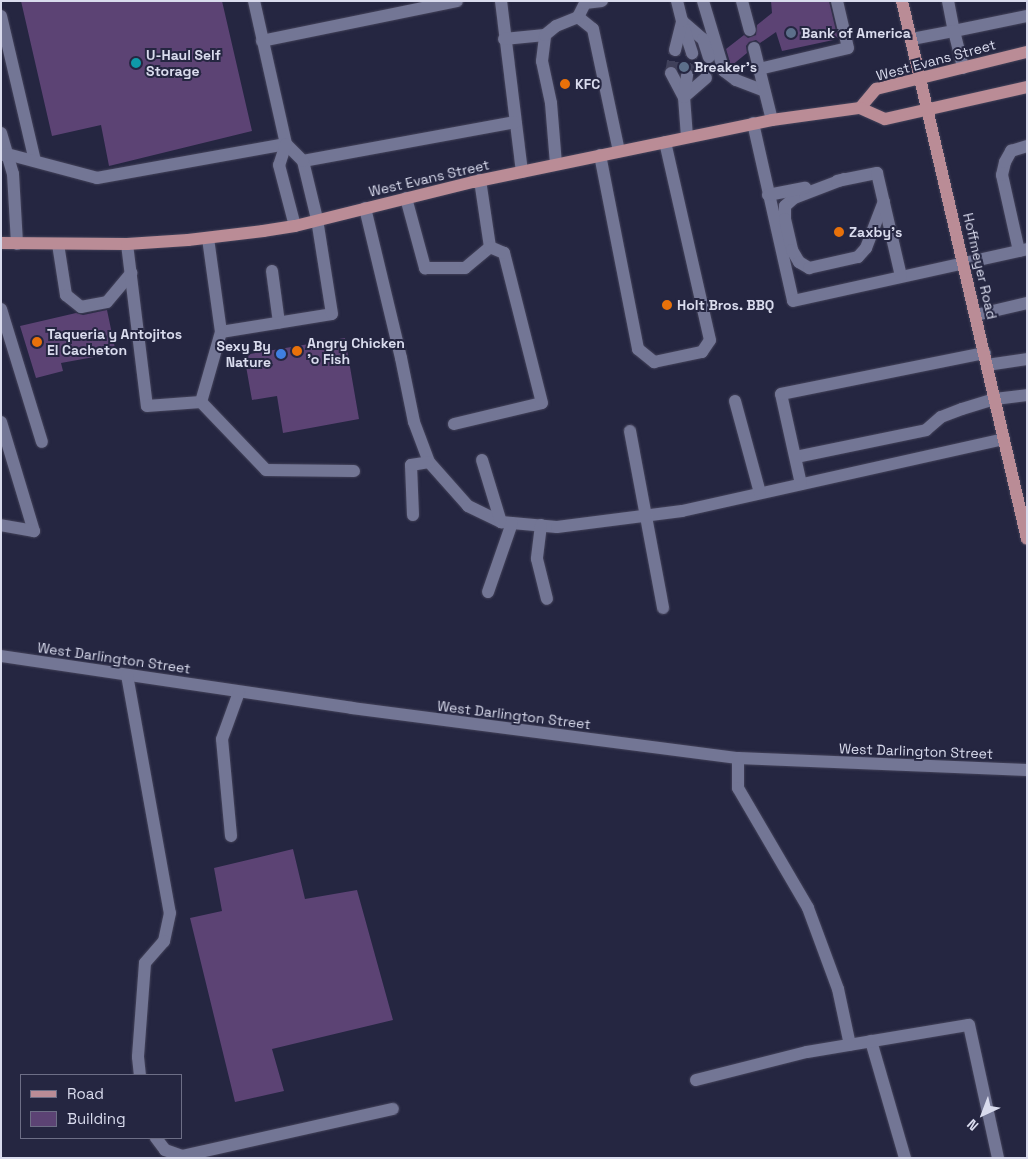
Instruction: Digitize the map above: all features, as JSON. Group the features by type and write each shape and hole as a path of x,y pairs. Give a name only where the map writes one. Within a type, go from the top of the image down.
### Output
{"main road":[{"name":"Hoffmeyer Road","path":"902,1 1004,439 1023,502 1027,539"},
{"name":"West Evans Street","path":"1,243 127,244 208,238 295,226 480,180 556,164 772,120 860,108 876,89 1027,52"},
{"path":"860,108 885,119 1027,86"}],"street":[{"path":"221,332 332,314 317,219 302,161 286,144 254,1"},
{"path":"262,41 457,1"},
{"path":"501,1 504,39 522,172"},
{"path":"504,39 545,36 556,26 578,17 584,2 602,1"},
{"path":"677,1 692,53"},
{"path":"703,1 724,71 736,80 764,91"},
{"path":"742,1 750,30"},
{"path":"759,69 848,48 837,1"},
{"path":"948,1 963,68"},
{"path":"1,16 4,37 34,161"},
{"path":"912,39 1027,16"},
{"path":"578,17 593,29 619,151"},
{"path":"675,50 682,21"},
{"path":"682,21 703,39 709,57"},
{"path":"545,36 542,61 551,103 556,164"},
{"path":"754,48 772,120"},
{"path":"671,73 684,97"},
{"path":"687,75 684,97 687,137"},
{"path":"684,97 706,78"},
{"path":"302,161 515,122"},
{"path":"753,124 793,301 1023,250 1002,175 1005,162 1011,151 1027,146"},
{"path":"1,133 4,154 13,174 17,244"},
{"path":"600,155 638,349 654,362 702,352 710,340 665,142"},
{"path":"4,154 97,178 286,144"},
{"path":"286,144 279,165 295,226"},
{"path":"768,195 877,172 901,276"},
{"path":"844,179 794,198 786,206 785,219 792,250 799,262 809,268 858,257 866,248 884,201"},
{"path":"480,180 490,247"},
{"path":"406,198 425,268 465,268 490,247"},
{"path":"366,208 414,422 429,462 468,506 507,523 557,527 682,511 1004,439"},
{"path":"201,402 221,332 208,238"},
{"path":"58,244 66,296 81,307 107,302 131,272"},
{"path":"127,244 146,406 201,402"},
{"path":"454,424 542,403 504,253 490,247"},
{"path":"272,271 279,323"},
{"path":"976,315 1027,304"},
{"path":"1,309 42,442"},
{"path":"801,484 781,394 986,359 1027,359"},
{"path":"796,457 926,430 941,416 995,399 1027,395"},
{"path":"735,401 760,493"},
{"path":"201,402 266,470 354,471"},
{"path":"1,525 34,531 2,427"},
{"path":"630,431 644,516 663,608"},
{"path":"482,460 507,523 488,592"},
{"path":"413,516 411,466 429,462"},
{"path":"541,525 537,560 546,599"},
{"name":"West Darlington Street","path":"1,656 239,692 738,758 1027,770"},
{"path":"127,675 170,914 164,941 144,963 138,1058 140,1074"},
{"path":"231,836 222,739 239,692"},
{"path":"738,758 738,788 808,908 838,989 850,1045"},
{"path":"696,1080 807,1052 969,1025 998,1158"},
{"path":"871,1041 905,1158"},
{"path":"157,1139 165,1150 182,1156 393,1109"}],"building":[{"name":"U-Haul Self Storage","path":"21,1 222,1 252,131 109,166 101,125 52,136"},
{"name":"Bank of America","path":"771,1 829,1 838,39 782,51 776,32 760,43 756,40 749,42 746,46 747,53 731,66 726,49 744,35 748,38 756,35 757,25 772,13"},
{"path":"107,310 116,353 61,363 63,371 36,378 20,326 76,313 83,315"},
{"path":"345,338 359,419 283,433 277,396 252,400 244,355"},
{"path":"293,849 305,899 357,890 393,1020 272,1049 284,1091 235,1102 190,918 222,911 214,868"}],"tunnel":[{"path":"671,73 675,50"},
{"path":"687,75 692,53"},
{"path":"706,78 709,57"}],"place":[{"name":"Bank of America","path":"791,33"},
{"name":"U-Haul Self Storage","path":"136,63"},
{"name":"Breaker's","path":"684,67"},
{"name":"KFC","path":"565,84"},
{"name":"Zaxby's","path":"839,232"},
{"name":"Holt Bros. BBQ","path":"667,305"},
{"name":"Taqueria y Antojitos El Cacheton","path":"37,342"},
{"name":"Angry Chicken 'o Fish","path":"297,351"},
{"name":"Sexy By Nature","path":"281,354"}]}
